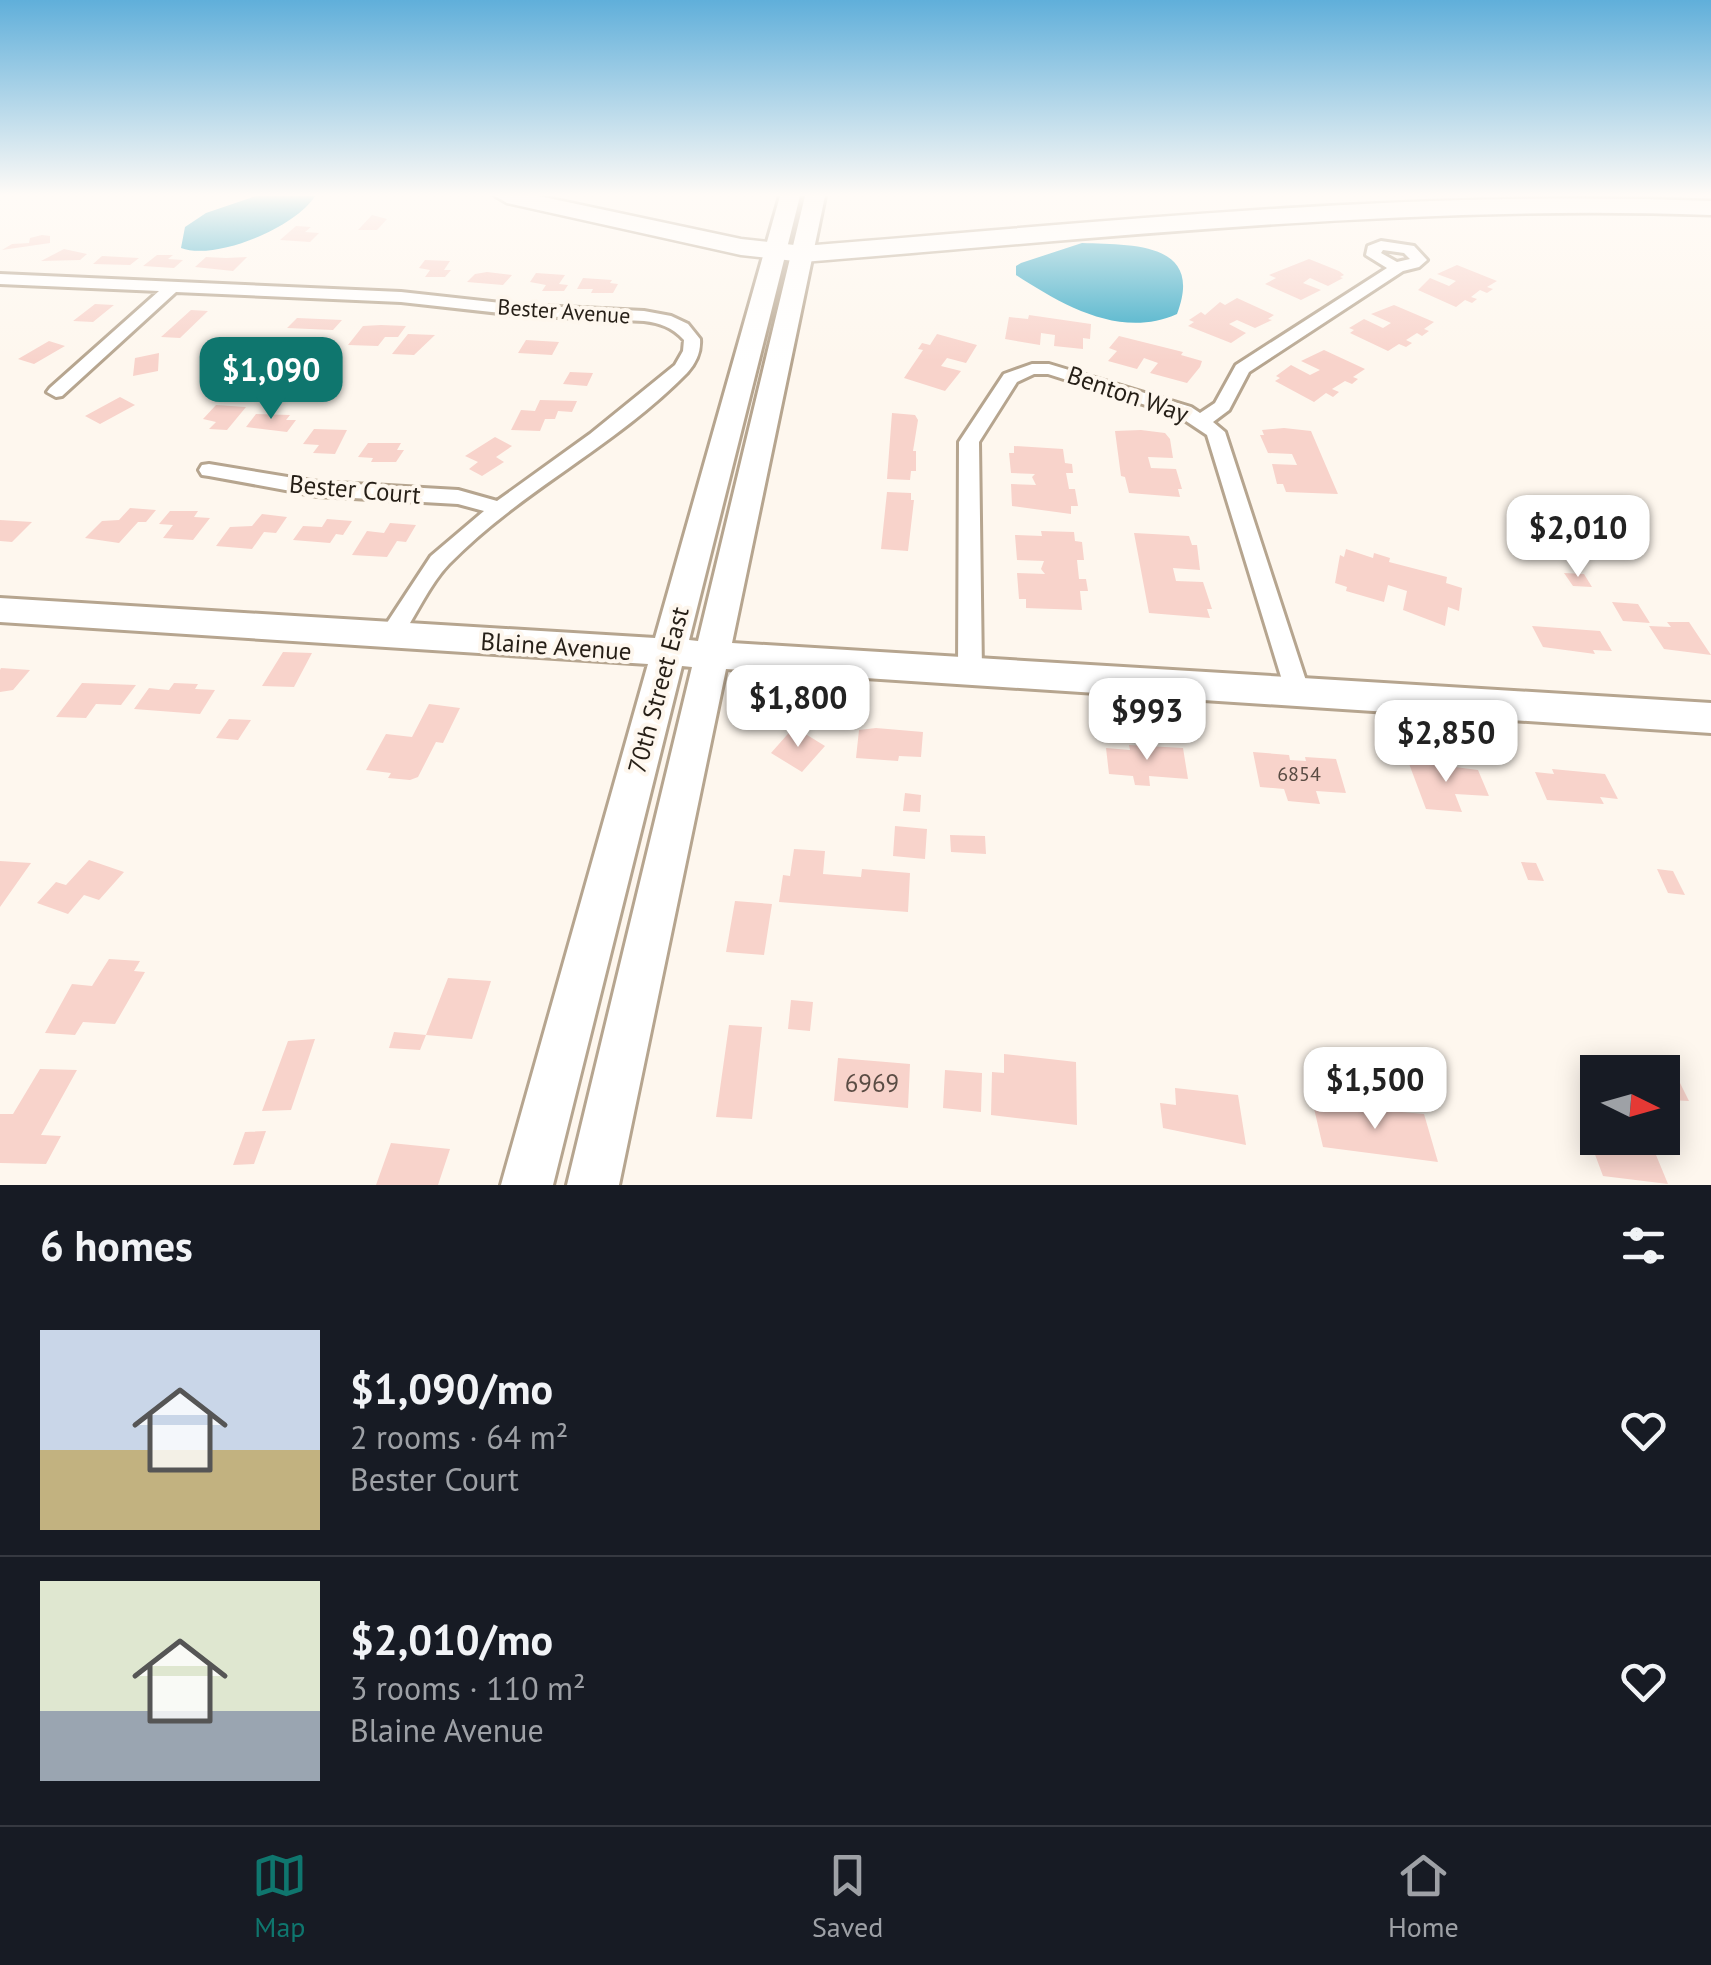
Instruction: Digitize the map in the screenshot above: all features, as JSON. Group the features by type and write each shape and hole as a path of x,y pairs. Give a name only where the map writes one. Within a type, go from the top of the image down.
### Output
{"highway":[{"path":"776,251 824,251"}],"main road":[{"name":"70th Street East","path":"593,1185 689,655 789,254"},
{"name":"70th Street East","path":"527,1185 689,655 789,254"},
{"name":"Blaine Avenue","path":"0,610 1711,718"}],"street":[{"path":"1203,420 1222,406 1242,368 1399,268"},
{"name":"Bester Avenue","path":"0,279 401,297 518,310 644,316 682,328 692,339 692,351 682,368 439,561 391,635"},
{"path":"56,392 170,289"},
{"name":"Benton Way","path":"970,672 967,452 972,434 1010,378 1032,369 1057,370 1203,420 1221,440 1298,693"},
{"name":"Bester Court","path":"209,470 318,489 458,497 500,509"}],"water":[{"path":"1057,251 1156,251 1172,260 1181,272 1183,290 1177,314 1156,321 1114,321 1073,308 1016,275 1016,266"}],"building":[{"path":"60,251 87,254 80,260 41,261"},
{"path":"157,255 173,255 168,259 183,260 174,268 143,266"},
{"path":"102,256 139,258 130,265 93,264"},
{"path":"206,257 247,257 233,271 195,267"},
{"path":"1309,259 1339,271 1343,278 1328,286 1310,278 1303,283 1321,290 1301,300 1265,284 1276,278 1269,275"},
{"path":"425,260 450,261 444,270 451,270 445,277 425,277 430,270 419,268"},
{"path":"1457,265 1497,281 1487,287 1493,289 1487,293 1480,290 1471,297 1477,299 1472,303 1465,300 1456,307 1418,290 1430,278 1449,286 1456,281 1437,274"},
{"path":"536,273 565,275 559,284 568,285 564,291 542,291 546,285 530,282"},
{"path":"475,274 512,275 503,285 467,282"},
{"path":"583,278 618,284 613,293 591,293 593,289 577,289"},
{"path":"1237,298 1274,315 1268,319 1272,320 1255,328 1237,320 1229,324 1246,333 1231,343 1188,326 1194,322 1189,320 1201,312 1205,315 1220,302 1225,305"},
{"path":"95,304 114,305 93,322 73,321"},
{"path":"1394,305 1434,322 1424,329 1429,331 1406,340 1412,343 1406,347 1399,344 1388,351 1350,333 1354,330 1349,328 1364,319 1383,328 1391,323 1371,314"},
{"path":"191,310 208,311 180,338 161,337"},
{"path":"1029,315 1091,324 1090,339 1083,338 1083,349 1054,346 1055,335 1041,333 1040,345 1005,339 1009,317 1028,319"},
{"path":"297,318 342,320 333,330 287,328"},
{"path":"363,326 406,326 398,337 385,337 378,346 348,345"},
{"path":"408,334 435,335 414,355 392,354"},
{"path":"937,334 977,345 966,363 947,358 941,366 961,371 945,391 904,378 923,350 918,349 922,343 930,345"},
{"path":"1119,336 1183,352 1181,355 1202,361 1200,367 1187,383 1150,373 1158,363 1144,358 1137,369 1108,361 1117,351 1109,348"},
{"path":"526,340 559,342 552,355 518,353"},
{"path":"49,341 65,346 34,364 18,359"},
{"path":"1324,350 1365,369 1353,377 1358,379 1352,384 1345,381 1332,389 1339,392 1333,397 1326,393 1314,402 1275,381 1291,365 1310,375 1320,370 1301,361"},
{"path":"159,353 158,371 133,376 135,358"},
{"path":"570,372 593,373 587,386 563,384"},
{"path":"120,397 135,405 100,424 85,416"},
{"path":"540,400 577,401 572,412 558,411 555,419 545,419 540,431 511,430 521,410 535,411"},
{"path":"216,405 246,407 227,430 209,429 216,422 203,419"},
{"path":"892,413 915,415 918,420 913,451 916,471 911,471 910,480 887,479"},
{"path":"256,414 290,415 286,420 296,420 287,432 246,427"},
{"path":"314,429 347,430 335,454 313,453 319,445 303,444"},
{"path":"1262,430 1311,431 1338,494 1286,492 1283,484 1277,484 1272,464 1297,465 1292,454 1268,453 1260,435 1264,435"},
{"path":"1115,431 1165,433 1170,439 1173,458 1148,457 1151,468 1176,469 1182,489 1178,489 1180,497 1129,493 1125,477 1121,476"},
{"path":"495,437 512,446 496,457 504,462 482,476 469,469 478,462 465,456"},
{"path":"368,443 401,443 397,450 404,450 396,462 371,462 373,458 358,457"},
{"path":"1014,446 1063,449 1065,463 1072,464 1073,473 1066,473 1078,506 1071,506 1071,514 1012,506 1011,484 1036,485 1032,477 1035,474 1011,473 1009,453 1014,453"},
{"path":"887,492 911,493 914,500 908,551 881,549"},
{"path":"130,508 156,510 146,522 138,522 119,543 85,538 102,521 119,520"},
{"path":"170,511 198,511 194,517 210,518 193,540 163,538 173,525 159,524"},
{"path":"262,514 287,517 276,533 264,532 252,549 216,546 230,527 252,526"},
{"path":"327,519 352,521 343,535 336,534 330,543 293,540 303,526 322,527"},
{"path":"0,520 32,522 12,542 0,541"},
{"path":"390,523 416,525 406,542 397,541 387,557 352,555 367,531 384,533"},
{"path":"1531,528 1555,529 1565,546 1541,544"},
{"path":"1041,531 1074,532 1075,541 1082,542 1084,560 1077,560 1079,579 1086,579 1088,591 1080,591 1082,610 1026,608 1026,599 1019,599 1017,573 1045,574 1041,569 1044,561 1017,560 1015,535 1042,536"},
{"path":"1134,533 1189,536 1192,545 1197,545 1200,570 1173,568 1176,581 1203,582 1212,609 1207,609 1210,618 1149,613"},
{"path":"1346,549 1373,558 1374,553 1390,558 1389,562 1447,577 1446,583 1462,588 1459,611 1448,607 1445,626 1403,610 1407,591 1388,585 1384,602 1346,591 1347,587 1335,583 1340,555 1344,557"},
{"path":"1564,573 1584,574 1592,587 1573,586"},
{"path":"1612,602 1638,604 1650,623 1623,621"},
{"path":"1667,622 1689,622 1711,655 1664,649 1649,626 1671,627"},
{"path":"1532,626 1600,631 1612,651 1593,650 1595,654 1543,647"},
{"path":"283,652 312,653 294,687 262,686"},
{"path":"0,670 30,670 13,690 0,692"},
{"path":"82,683 136,685 121,705 96,704 86,718 56,717"},
{"path":"174,683 198,684 195,689 215,690 200,714 134,709 149,688 169,690"},
{"path":"429,704 460,708 443,743 436,742 418,777 388,778 391,773 366,770 386,734 412,737"},
{"path":"229,719 251,720 238,740 216,738"},
{"path":"794,727 825,746 802,772 771,753"},
{"path":"859,730 923,732 921,757 899,756 898,761 856,758"},
{"path":"1129,745 1183,748 1188,779 1149,776 1150,786 1135,785 1133,776 1109,774 1106,748 1130,750"},
{"path":"1253,752 1289,755 1290,760 1336,759 1346,793 1316,791 1320,804 1288,801 1284,789 1260,787"},
{"path":"1408,761 1478,770 1489,796 1455,794 1462,812 1426,809"},
{"path":"1552,769 1605,774 1618,799 1600,797 1604,804 1547,800 1535,772 1554,774"},
{"path":"905,793 921,795 920,812 903,811"},
{"path":"895,826 927,829 925,859 893,856"},
{"path":"950,835 985,836 986,854 951,852"},
{"path":"794,849 825,851 823,874 861,877 862,869 910,873 908,912 779,902 783,875 790,876"},
{"path":"89,860 124,872 99,900 84,895 68,914 37,903 56,882 66,885"},
{"path":"0,861 31,863 0,907"},
{"path":"1521,862 1536,863 1544,881 1528,880"},
{"path":"1657,869 1673,871 1685,895 1668,893"},
{"path":"735,901 772,904 764,955 726,952"},
{"path":"109,959 140,961 134,971 145,972 115,1024 83,1022 75,1035 45,1033 72,984 92,986"},
{"path":"448,978 491,981 472,1039 426,1035"},
{"path":"791,1000 813,1002 810,1031 788,1029"},
{"path":"729,1025 762,1027 752,1119 716,1117"},
{"path":"394,1032 426,1035 420,1050 389,1048"},
{"path":"315,1039 291,1110 262,1111 288,1041"},
{"path":"1004,1054 1076,1062 1077,1125 991,1115 992,1072 1004,1073"},
{"path":"838,1058 910,1064 908,1108 834,1101"},
{"path":"40,1069 77,1070 41,1135 61,1136 46,1164 0,1163 0,1114 13,1114"},
{"path":"945,1070 982,1073 981,1112 943,1108"},
{"path":"1680,1083 1689,1101 1680,1100"},
{"path":"1175,1088 1238,1095 1246,1145 1163,1128 1160,1103 1176,1105"},
{"path":"1313,1104 1424,1114 1438,1162 1323,1147"},
{"path":"266,1131 254,1164 233,1165 245,1132"},
{"path":"391,1143 450,1149 438,1185 376,1185"},
{"path":"1595,1155 1656,1155 1668,1184 1603,1176"}]}
